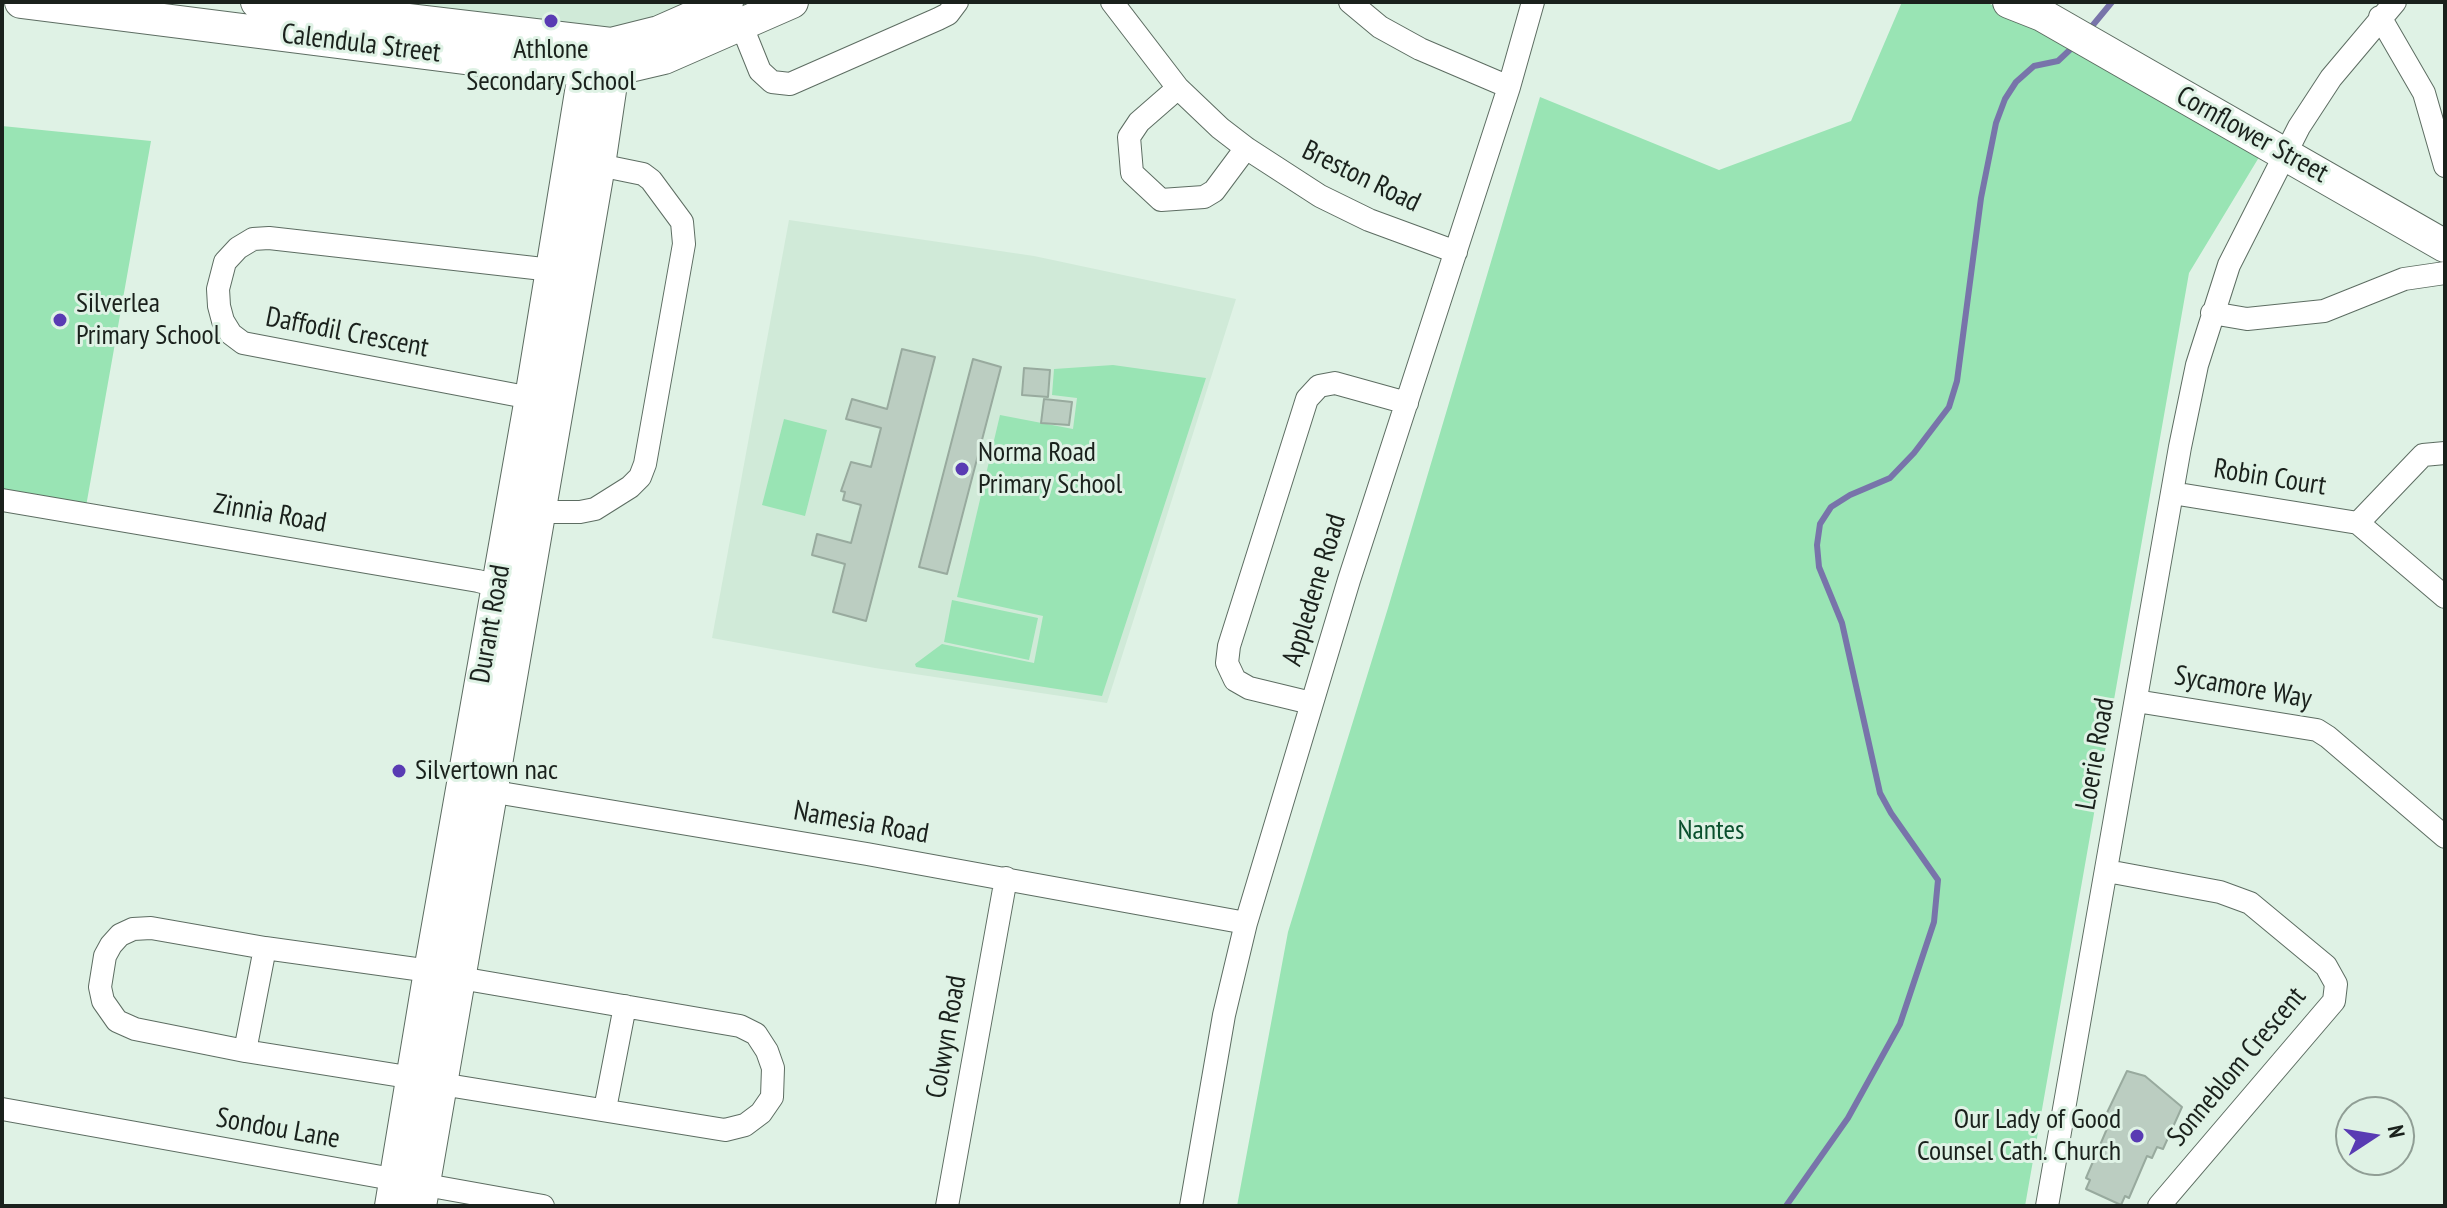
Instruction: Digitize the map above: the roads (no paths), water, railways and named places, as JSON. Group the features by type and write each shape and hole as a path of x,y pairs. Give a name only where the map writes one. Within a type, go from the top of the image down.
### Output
{"street":[{"name":"Calendula Street","path":"21,2 145,9 472,59 600,57 659,32 792,2"},
{"name":"Calendula Street","path":"257,2 358,8 600,57"},
{"path":"734,13 760,71 772,82 790,84 938,19 948,14 957,2"},
{"name":"Breston Road","path":"1112,2 1178,88 1246,148 1320,196 1369,220 1456,252"},
{"path":"1350,2 1380,27 1420,49 1509,87"},
{"name":"Appledene Road","path":"1191,1206 1224,1015 1246,923 1311,703 1509,87 1533,2"},
{"name":"Cornflower Street","path":"2009,2 2042,14 2445,246"},
{"name":"Loerie Road","path":"2047,1206 2187,405 2212,313 2229,265 2286,153 2331,78 2388,10 2424,93 2445,166"},
{"name":"Durant Road","path":"408,1195 512,590 531,398 556,337 599,165 600,57"},
{"name":"Durant Road","path":"512,590 540,512 556,337 552,270 600,57"},
{"path":"1178,88 1139,122 1129,137 1132,173 1161,200 1204,197 1214,191 1246,148"},
{"path":"540,512 595,509 640,477 645,464 684,244 682,222 651,180 643,174 599,165"},
{"name":"Daffodil Crescent","path":"531,398 243,343 231,334 223,321 218,289 225,262 238,248 253,239 269,238 552,270"},
{"path":"2212,313 2247,319 2324,311 2404,279 2445,273"},
{"path":"1311,703 1249,688 1235,680 1227,663 1229,646 1307,399 1319,386 1335,383 1407,403"},
{"name":"Robin Court","path":"2358,523 2423,455 2445,453"},
{"name":"Robin Court","path":"2172,493 2358,523 2445,597"},
{"name":"Zinnia Road","path":"2,500 384,564 512,590"},
{"name":"Sycamore Way","path":"2136,701 2317,730 2445,837"},
{"name":"Namesia Road","path":"478,789 1006,878 1246,923"},
{"name":"Sonneblom Crescent","path":"2107,871 2220,892 2250,903 2326,966 2336,984 2334,1001 2159,1206"},
{"name":"Colwyn Road","path":"947,1206 1006,878"},
{"path":"151,928 265,948 445,975 740,1026 756,1034 767,1051 773,1068 772,1097 761,1113 745,1125 725,1130 245,1051 135,1029 117,1021 103,1001 100,987 105,956 120,935 133,929 151,928"},
{"path":"245,1051 265,948"},
{"path":"605,1109 625,1006"},
{"name":"Sondou Lane","path":"2,1109 408,1195 543,1206"}],"waterway":[{"path":"2088,31 2112,2"},
{"path":"1786,1206 1848,1118 1900,1024 1934,922 1938,880 1880,793 1842,623 1819,567 1817,545 1820,524 1831,507 1890,478 1914,453 1949,407 1957,381 1981,198 1996,123 2005,99 2016,82 2034,66 2058,61 2075,45"}],"place":[{"name":"Athlone Secondary School","path":"551,21"},
{"name":"Silverlea Primary School","path":"60,320"},
{"name":"Norma Road Primary School","path":"962,469"},
{"name":"Silvertown nac","path":"399,771"},
{"name":"Our Lady of Good Counsel Cath. Church","path":"2137,1136"}],"park label":[{"name":"Nantes","path":"1711,831"}]}
